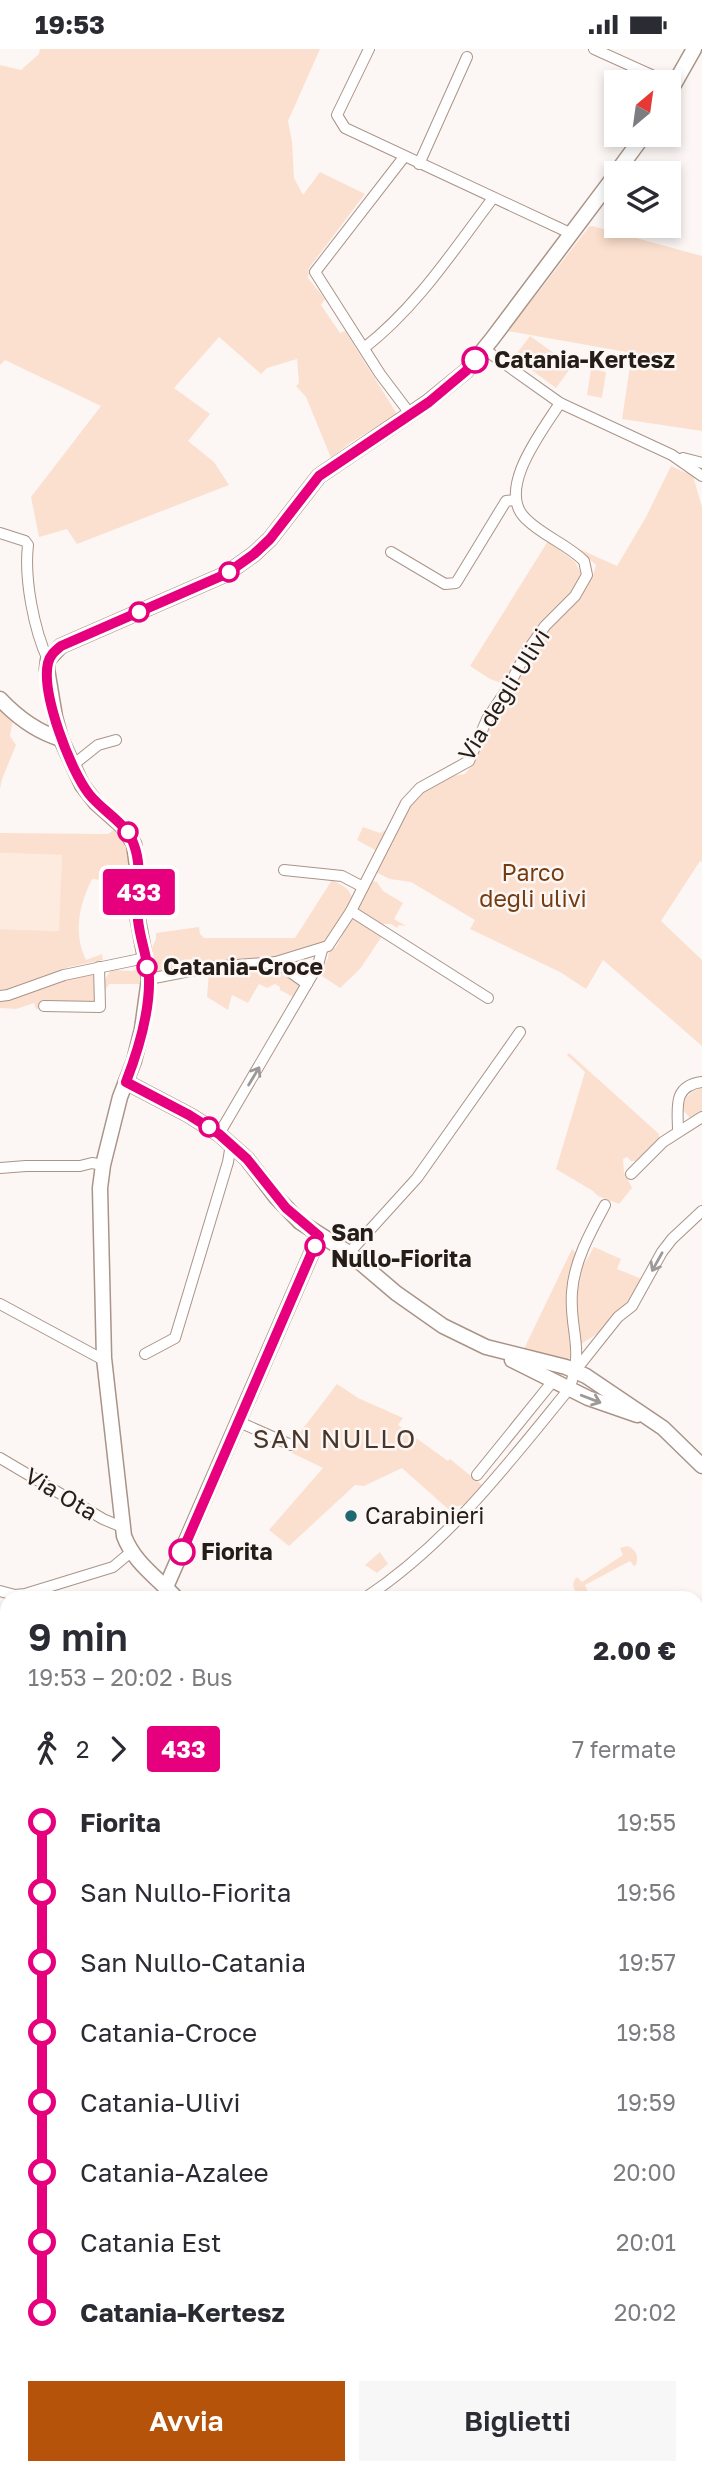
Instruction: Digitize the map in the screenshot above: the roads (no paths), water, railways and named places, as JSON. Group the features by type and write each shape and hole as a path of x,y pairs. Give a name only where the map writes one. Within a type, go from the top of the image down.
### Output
{"main road":[{"path":"680,70 694,49"},
{"path":"170,1591 131,1552 122,1527 104,1358 100,1188 120,1097 142,1029 149,979 138,920 139,882 134,844 123,827 88,793 61,739 47,679 48,660 61,646 226,574 254,554 270,539 319,476 411,415 466,371 604,190"},
{"path":"0,699 32,726 48,736 61,739"},
{"path":"126,1082 219,1134 257,1170 286,1208 319,1236 349,1253 396,1293 443,1327 538,1367 575,1371 652,1420 702,1466"},
{"path":"171,1591 239,1422 319,1236"},
{"path":"538,1367 553,1381 569,1389 652,1420"}],"street":[{"path":"369,49 337,115 345,128 572,234"},
{"path":"594,49 637,70"},
{"path":"419,163 467,57"},
{"path":"404,157 315,271 411,415"},
{"path":"364,348 389,329 409,307 493,198"},
{"path":"484,349 560,403 672,456 702,475"},
{"path":"391,552 445,584 456,583 506,501 515,500 519,475 560,403"},
{"path":"672,456 702,463"},
{"name":"Via degli Ulivi","path":"219,1134 318,965 322,950 332,941 351,911 407,803 420,788 469,761 487,719 528,650 545,626 575,596 587,575 584,561 524,518 515,500"},
{"path":"0,533 25,541 28,545 30,589 40,644 48,660"},
{"path":"74,765 98,745 116,740"},
{"path":"284,870 342,876 363,887"},
{"path":"351,911 488,998"},
{"path":"149,979 210,967 275,962 322,950"},
{"path":"0,996 54,978 145,958"},
{"path":"275,962 307,984"},
{"path":"44,1006 100,1007 99,967"},
{"path":"349,1253 417,1178 520,1032"},
{"path":"678,1131 677,1099 688,1086 702,1082"},
{"path":"631,1174 663,1142 702,1117"},
{"path":"145,1355 175,1338 228,1162 231,1144"},
{"path":"0,1168 80,1166 92,1163 103,1165"},
{"path":"375,1591 411,1565 469,1509 569,1389 578,1353 572,1287 589,1234 605,1205"},
{"path":"575,1371 618,1317 632,1305 667,1246 702,1211"},
{"path":"0,1304 104,1358"},
{"path":"477,1475 553,1381"},
{"path":"239,1422 291,1445"},
{"name":"Via Ota","path":"0,1458 103,1519 122,1527"},
{"path":"34,1591 113,1567 131,1552"}],"place":[{"name":"Catania-Kertesz","path":"475,360"},
{"name":"Catania-Croce","path":"147,967"},
{"name":"San Nullo-Fiorita","path":"315,1246"},
{"name":"Carabinieri","path":"351,1516"},
{"name":"Fiorita","path":"182,1552"}],"district":[{"name":"SAN NULLO","path":"335,1439"}],"park label":[{"name":"Parco degli ulivi","path":"533,886"}]}
